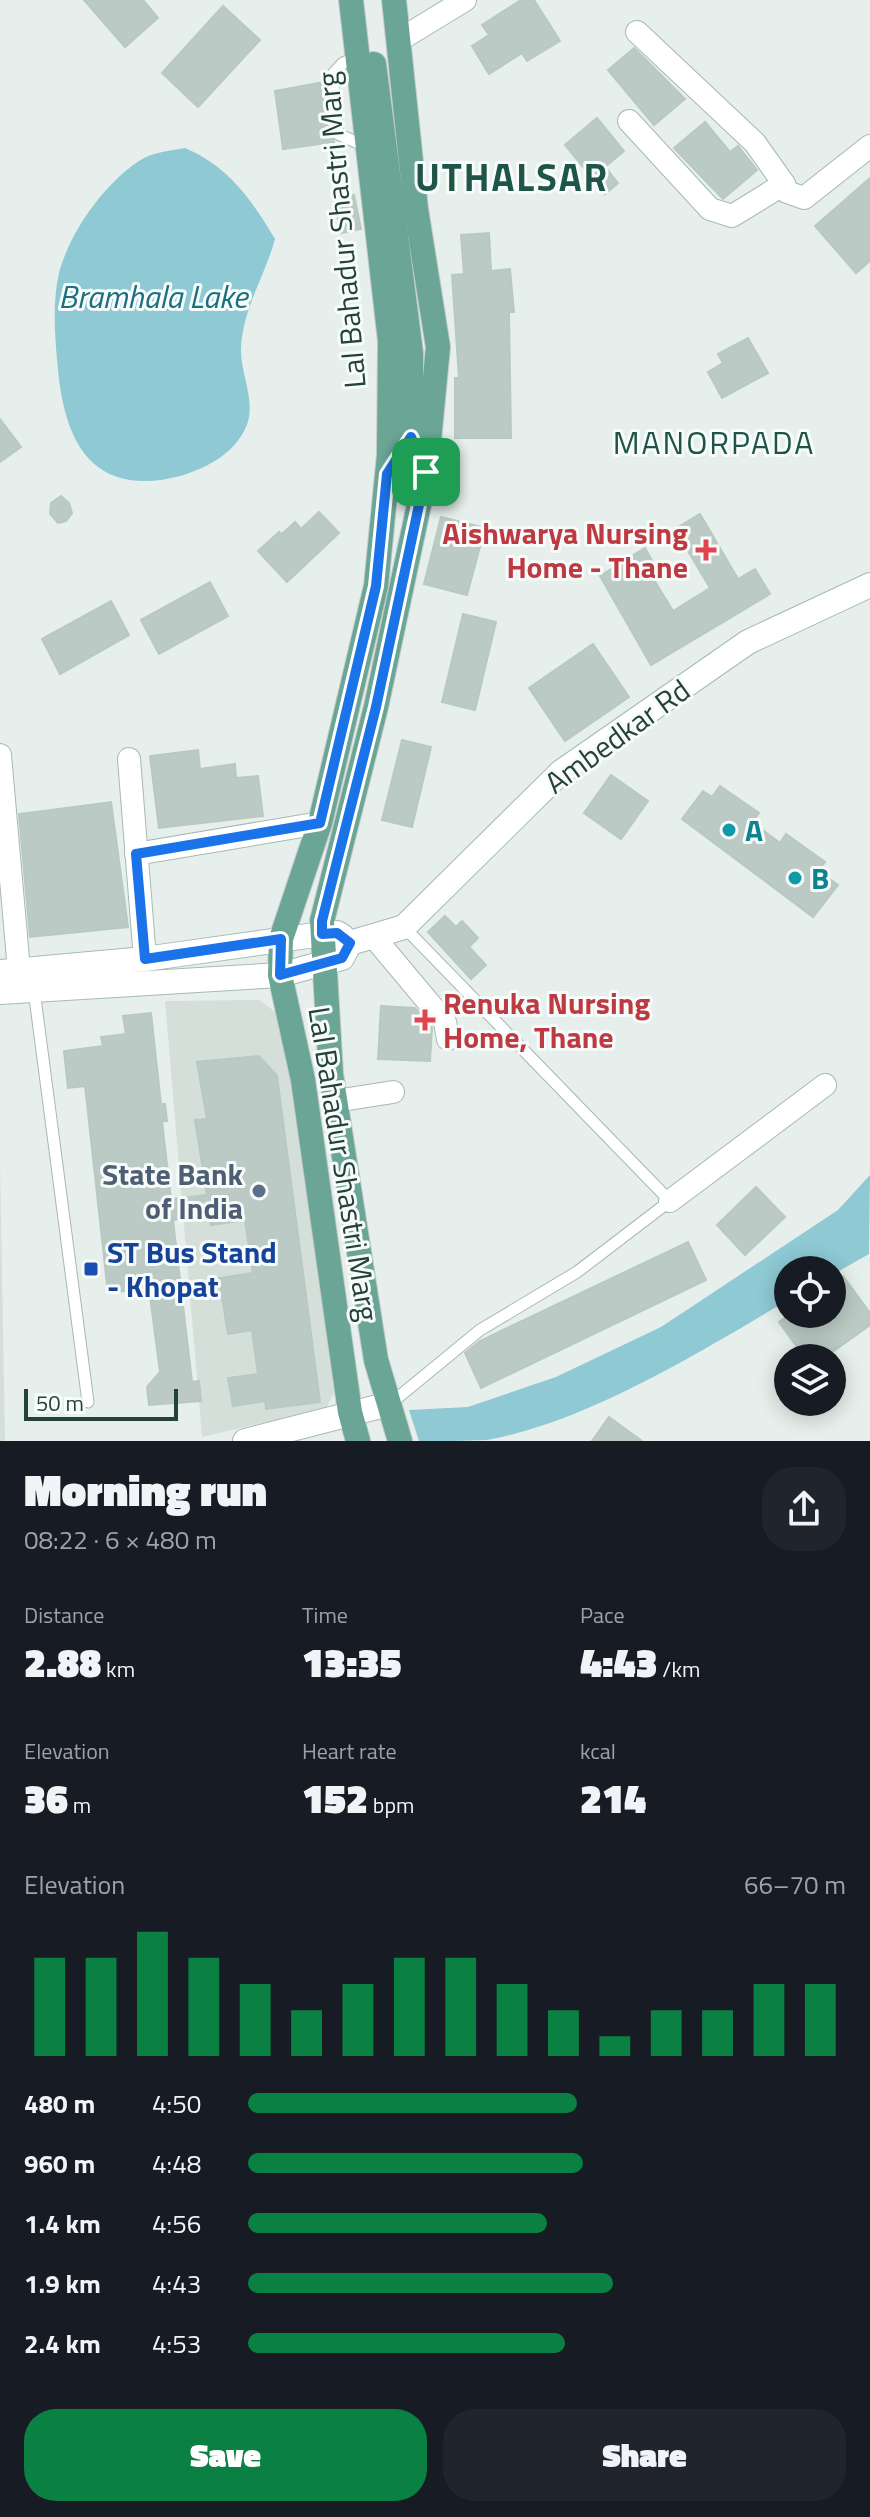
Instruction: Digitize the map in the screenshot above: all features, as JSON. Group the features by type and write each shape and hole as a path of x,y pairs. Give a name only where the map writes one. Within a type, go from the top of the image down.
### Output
{"main road":[{"name":"Lal Bahadur Shastri Marg","path":"351,0 390,341 387,474 376,586 320,823 281,939 280,975 303,1080 350,1412 358,1441"},
{"path":"366,0 411,353 411,437 426,472"},
{"name":"Lal Bahadur Shastri Marg","path":"394,0 401,39 416,209 438,347 426,472 376,707 322,921 322,934 336,1101 376,1360 400,1441"},
{"path":"387,474 411,437"},
{"name":"Ambedkar Rd","path":"361,940 404,927 561,772 748,642 870,585"},
{"path":"0,992 21,975 322,934 337,933 361,940"},
{"path":"21,975 280,975 342,958 361,940"},
{"path":"245,1441 389,1404"}],"street":[{"path":"401,39 465,0"},
{"path":"637,32 755,143 787,192 804,198 870,146"},
{"path":"629,121 700,199 719,214 732,216 784,184"},
{"path":"0,755 21,975"},
{"path":"129,759 145,959"},
{"path":"136,854 320,823"},
{"path":"361,940 445,1022 448,1039"},
{"path":"670,1201 825,1085"},
{"path":"336,1101 393,1092"}],"lane":[{"path":"389,1404 480,1330 577,1272 670,1201 404,927"},
{"path":"21,975 88,1402"}],"shaded area":[{"path":"259,1000 277,1013 287,1032 334,1394 326,1408 202,1437 165,1001"},
{"path":"0,1163 5,1441 0,1441"}],"water":[{"name":"Bramhala Lake","path":"185,148 214,165 238,186 275,239 242,335 241,358 249,398 249,418 241,437 210,464 169,479 145,481 121,478 100,468 82,451 64,406 55,322 59,273 80,226 113,183 144,158"},
{"path":"870,1175 869,1254 846,1267 846,1256 774,1256 774,1308 642,1383 603,1402 525,1431 487,1440 419,1441 409,1410 468,1407 556,1377 661,1327 838,1210"}],"building":[{"path":"84,0 143,0 158,18 125,47"},
{"path":"521,0 534,0 560,41 527,61 522,53 489,74 472,46 489,35 482,25"},
{"path":"223,6 260,40 198,107 162,73"},
{"path":"634,48 685,99 654,125 608,70"},
{"path":"324,82 330,135 334,142 283,149 275,91"},
{"path":"597,118 624,151 605,167 618,183 605,194 565,145"},
{"path":"705,122 730,152 738,146 757,170 723,199 674,148"},
{"path":"870,178 870,261 856,273 815,226"},
{"path":"354,195 361,229 341,233 334,199"},
{"path":"489,233 491,271 510,269 514,312 509,312 511,438 455,438 455,378 459,378 452,275 464,274 461,235"},
{"path":"748,338 768,373 722,398 708,372 723,363 718,354"},
{"path":"0,419 21,447 0,462"},
{"path":"61,496 69,503 72,513 66,521 58,523 50,514 51,503"},
{"path":"319,512 339,533 287,582 258,551 279,532 282,534 295,522 301,529"},
{"path":"700,514 738,579 755,569 770,594 651,665 600,576 645,548 655,566 648,570 673,611 710,588 675,529"},
{"path":"441,517 485,528 467,595 424,584"},
{"path":"210,582 228,616 159,654 141,620"},
{"path":"111,601 129,635 60,674 42,639"},
{"path":"463,614 496,622 475,710 442,702"},
{"path":"593,644 629,697 565,741 529,688"},
{"path":"402,740 431,747 412,827 382,820"},
{"path":"198,750 200,769 235,764 236,778 258,776 263,816 159,828 150,756"},
{"path":"611,775 648,801 621,839 584,813"},
{"path":"720,786 759,813 752,822 780,843 786,834 825,862 818,871 838,885 813,917 682,819 703,791 712,797"},
{"path":"111,802 128,927 30,937 19,814"},
{"path":"445,916 456,927 462,921 478,938 469,947 486,965 471,979 428,932"},
{"path":"381,1006 415,1008 432,1028 430,1061 378,1059"},
{"path":"151,1013 161,1104 165,1104 167,1121 162,1121 171,1199 207,1195 195,1120 207,1119 197,1062 259,1056 277,1076 320,1402 266,1409 265,1401 233,1406 228,1378 258,1374 252,1330 228,1334 219,1278 253,1273 245,1220 211,1225 210,1216 173,1220 192,1382 199,1381 201,1401 149,1405 147,1387 160,1372 149,1288 108,1293 85,1086 68,1088 64,1051 103,1046 101,1037 126,1034 123,1016"},
{"path":"756,1187 785,1217 745,1255 717,1225"},
{"path":"688,1242 706,1280 481,1388 465,1353 480,1341"},
{"path":"846,1280 870,1313 870,1325 844,1344 795,1344 783,1328 846,1328"},
{"path":"609,1417 642,1441 592,1441"}],"place":[{"name":"Aishwarya Nursing Home - Thane","path":"706,550"},
{"name":"A","path":"729,830"},
{"name":"B","path":"795,878"},
{"name":"Renuka Nursing Home, Thane","path":"425,1020"},
{"name":"State Bank of India","path":"259,1191"},
{"name":"ST Bus Stand - Khopat","path":"91,1269"}],"district":[{"name":"UTHALSAR","path":"512,177"},
{"name":"MANORPADA","path":"714,442"}],"route":[{"path":"411,437 426,472 376,707 322,921 322,934 337,933 350,943 342,958 280,975 281,939 145,959 136,854 320,823 376,586 387,474 411,437"}]}
